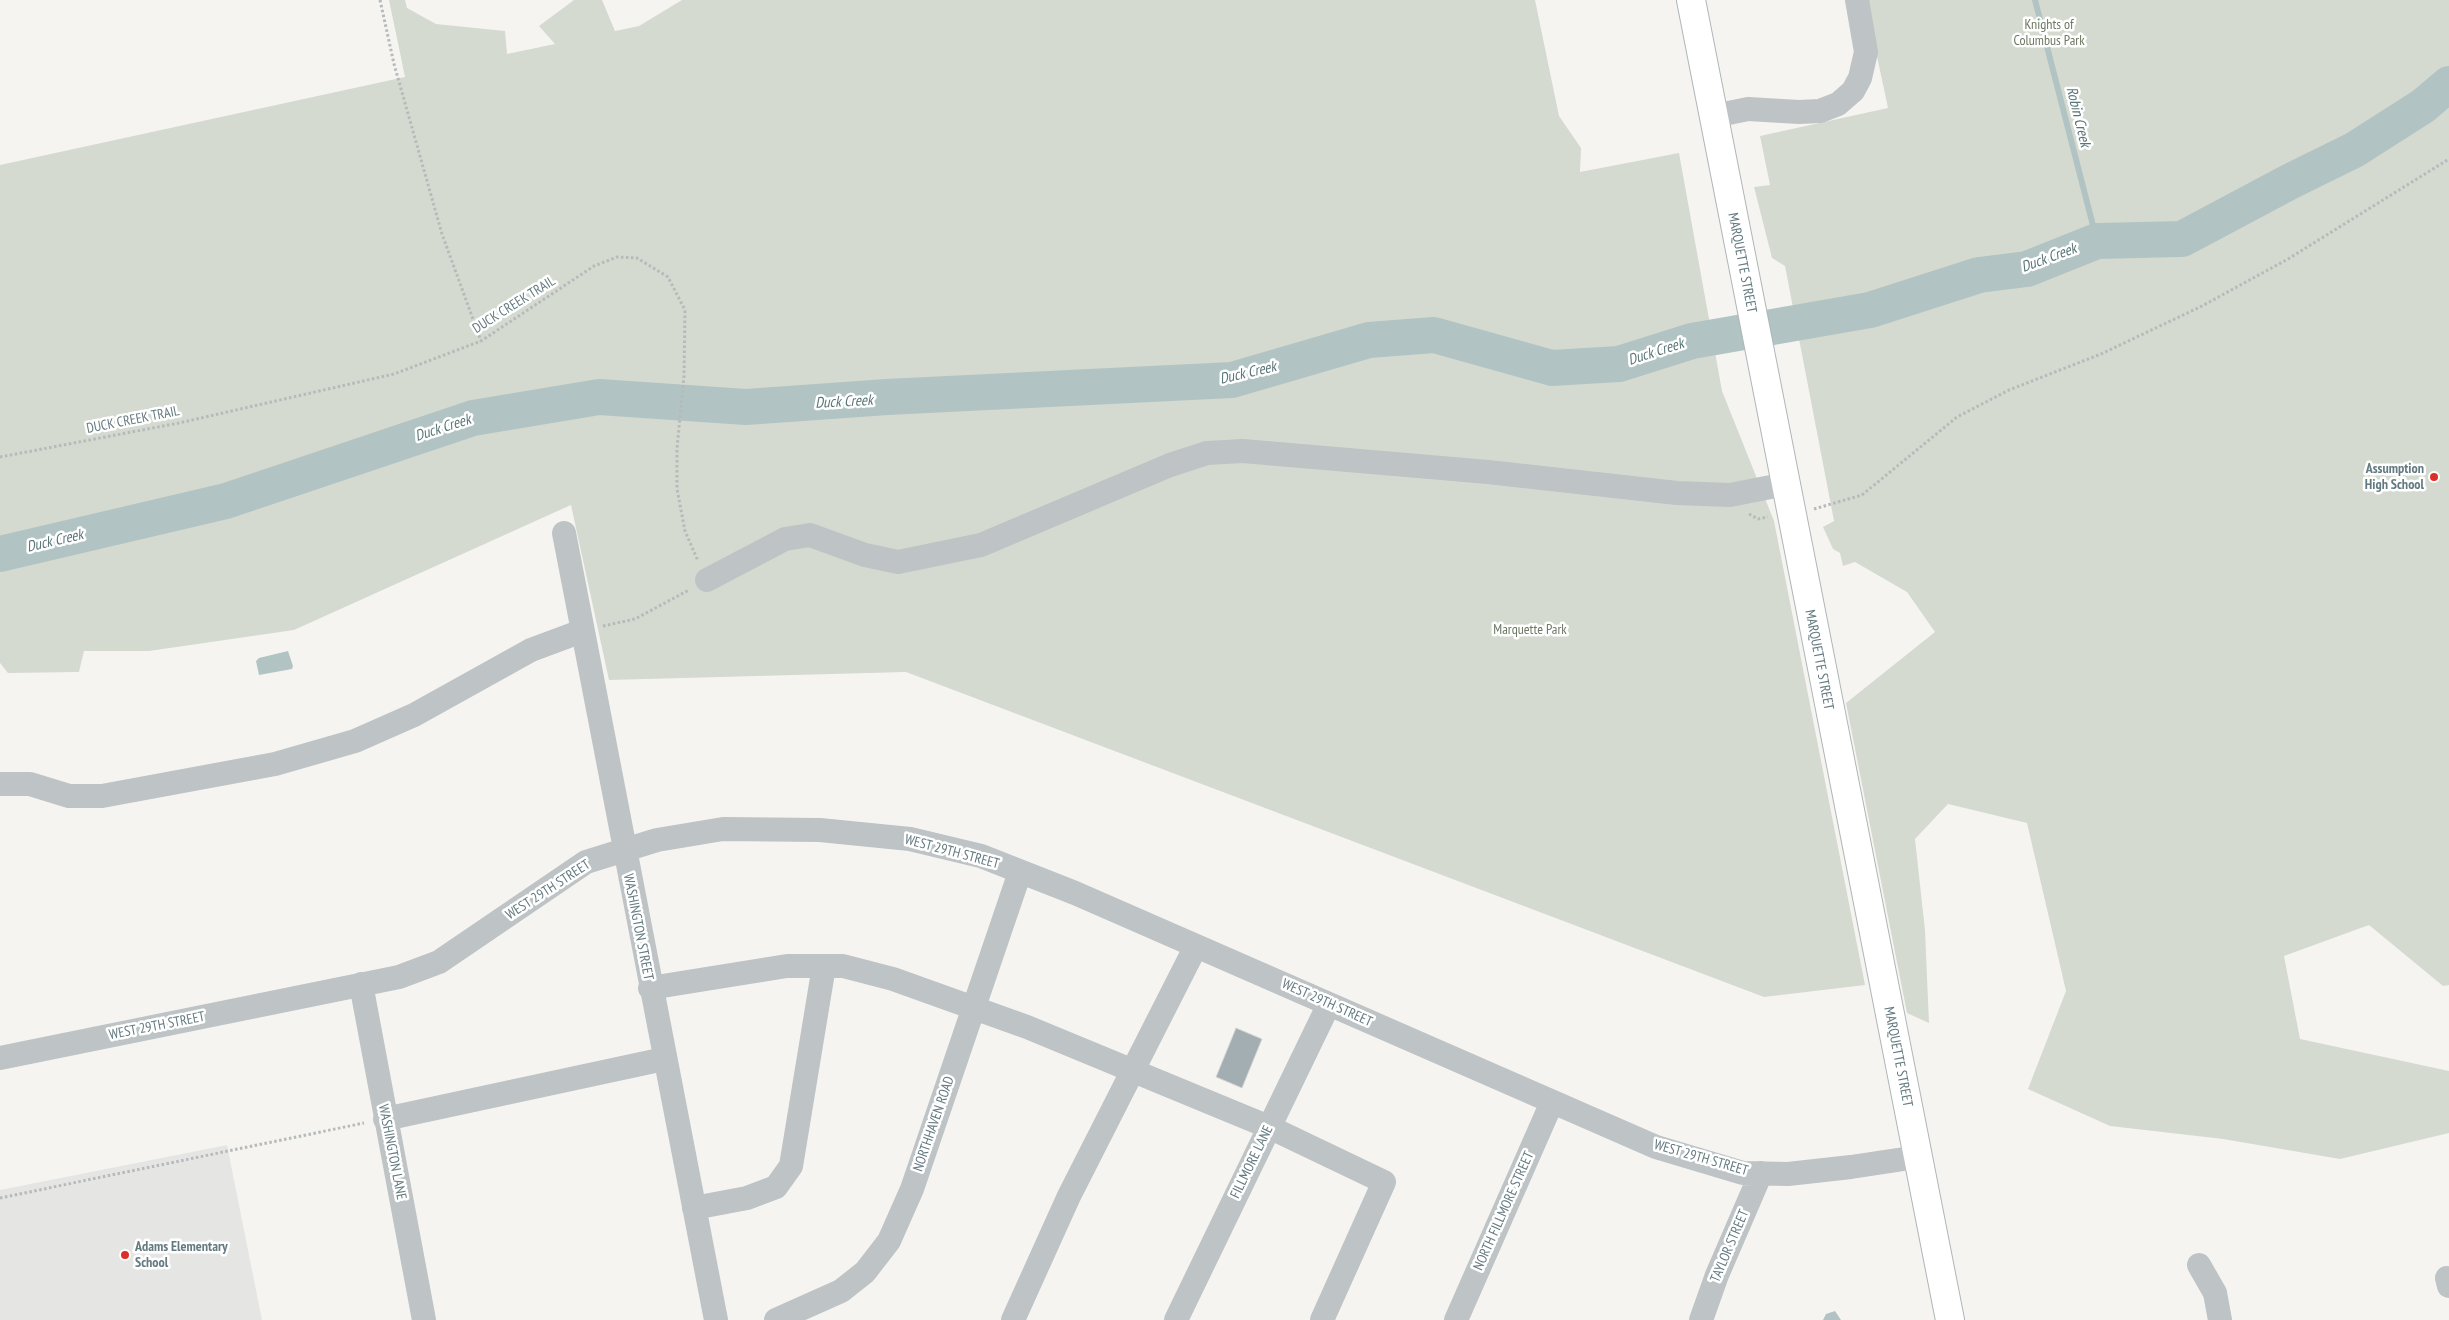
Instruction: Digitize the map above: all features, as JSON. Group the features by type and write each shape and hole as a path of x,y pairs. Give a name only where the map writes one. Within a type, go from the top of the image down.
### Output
{"main road":[{"name":"MARQUETTE STREET","path":"1691,0 1782,458 1790,514 1950,1320"}],"street":[{"path":"1714,116 1748,109 1820,111 1838,104 1852,91 1860,78 1866,52 1857,0"},
{"path":"707,580 784,539 810,535 865,555 898,562 981,545 1170,464 1207,453 1243,451 1488,472 1677,493 1730,495 1786,484"},
{"name":"WASHINGTON STREET","path":"564,532 650,988 716,1320"},
{"path":"0,784 30,784 69,796 102,796 275,764 364,737 414,715 531,650 582,632"},
{"name":"WEST 29TH STREET","path":"0,1058 400,977 439,962 586,862 657,840 723,830 820,830 910,839 981,856 1196,946 1656,1147 1743,1173 1788,1174 1851,1168 1917,1157"},
{"name":"NORTHHAVEN ROAD","path":"776,1320 841,1291 864,1272 889,1241 912,1189 1020,872"},
{"path":"1013,1320 1069,1196 1196,946"},
{"path":"650,988 787,966 843,966 892,979 973,1008 1132,1071 1269,1127 1384,1182 1322,1320"},
{"path":"694,1208 747,1198 776,1187 790,1166 824,966"},
{"name":"WASHINGTON LANE","path":"361,984 424,1320"},
{"name":"FILLMORE LANE","path":"1176,1320 1329,1004"},
{"path":"385,1119 664,1059"},
{"name":"NORTH FILLMORE STREET","path":"1456,1320 1552,1102"},
{"name":"TAYLOR STREET","path":"1701,1320 1717,1275 1761,1173"},
{"path":"2199,1265 2215,1293 2220,1320"}],"path":[{"path":"380,0 394,64 442,234 481,341"},
{"path":"1730,495 1734,505 1758,519 1790,514 1862,495 1957,416 2009,390 2101,354 2202,306 2288,259 2449,159"},
{"name":"DUCK CREEK TRAIL","path":"0,457 179,423 394,374 481,341 594,266 617,258 637,258 668,277 685,310 684,376 677,448 677,489 685,531 707,580"},
{"path":"582,632 636,619 707,580"},
{"path":"0,1198 385,1119"}],"shaded area":[{"path":"288,651 293,666 292,669 259,675 256,661 259,658"},
{"name":"Adams Elementary School","path":"227,1145 262,1320 0,1320 0,1190"},
{"path":"1835,1311 1841,1320 1823,1320 1826,1314"}],"green space":[{"name":"Marquette Park","path":"389,0 405,0 407,8 436,24 505,31 507,54 555,44 539,26 574,0 602,0 615,31 639,26 682,0 1535,0 1559,116 1581,148 1580,172 1679,153 1722,391 1774,521 1865,985 1764,997 906,672 609,680 571,505 294,630 149,651 84,651 79,672 8,673 0,663 0,165 405,77"},
{"name":"Knights of Columbus Park","path":"1865,0 2449,0 2449,985 2443,986 2369,925 2284,956 2300,1039 2449,1071 2449,1133 2340,1159 2223,1139 2110,1126 2028,1089 2066,991 2027,823 1948,804 1915,839 1925,930 1929,1023 1907,1013 1846,703 1935,632 1907,592 1855,562 1843,566 1840,553 1833,549 1823,527 1834,521 1785,266 1772,258 1754,187 1770,185 1760,136 1888,108"}],"building":[{"path":"1236,1028 1262,1039 1242,1088 1216,1077"}],"waterway":[{"name":"Robin Creek","path":"2035,0 2097,241"},
{"name":"Duck Creek","path":"0,554 226,501 473,418 599,397 746,407 887,397 1232,380 1369,340 1434,335 1552,368 1619,364 1692,341 1870,310 1979,275 2027,269 2097,241 2182,239 2354,150 2423,106 2449,84"}],"place":[{"name":"Assumption High School","path":"2434,477"},
{"name":"Adams Elementary School","path":"125,1255"}]}
